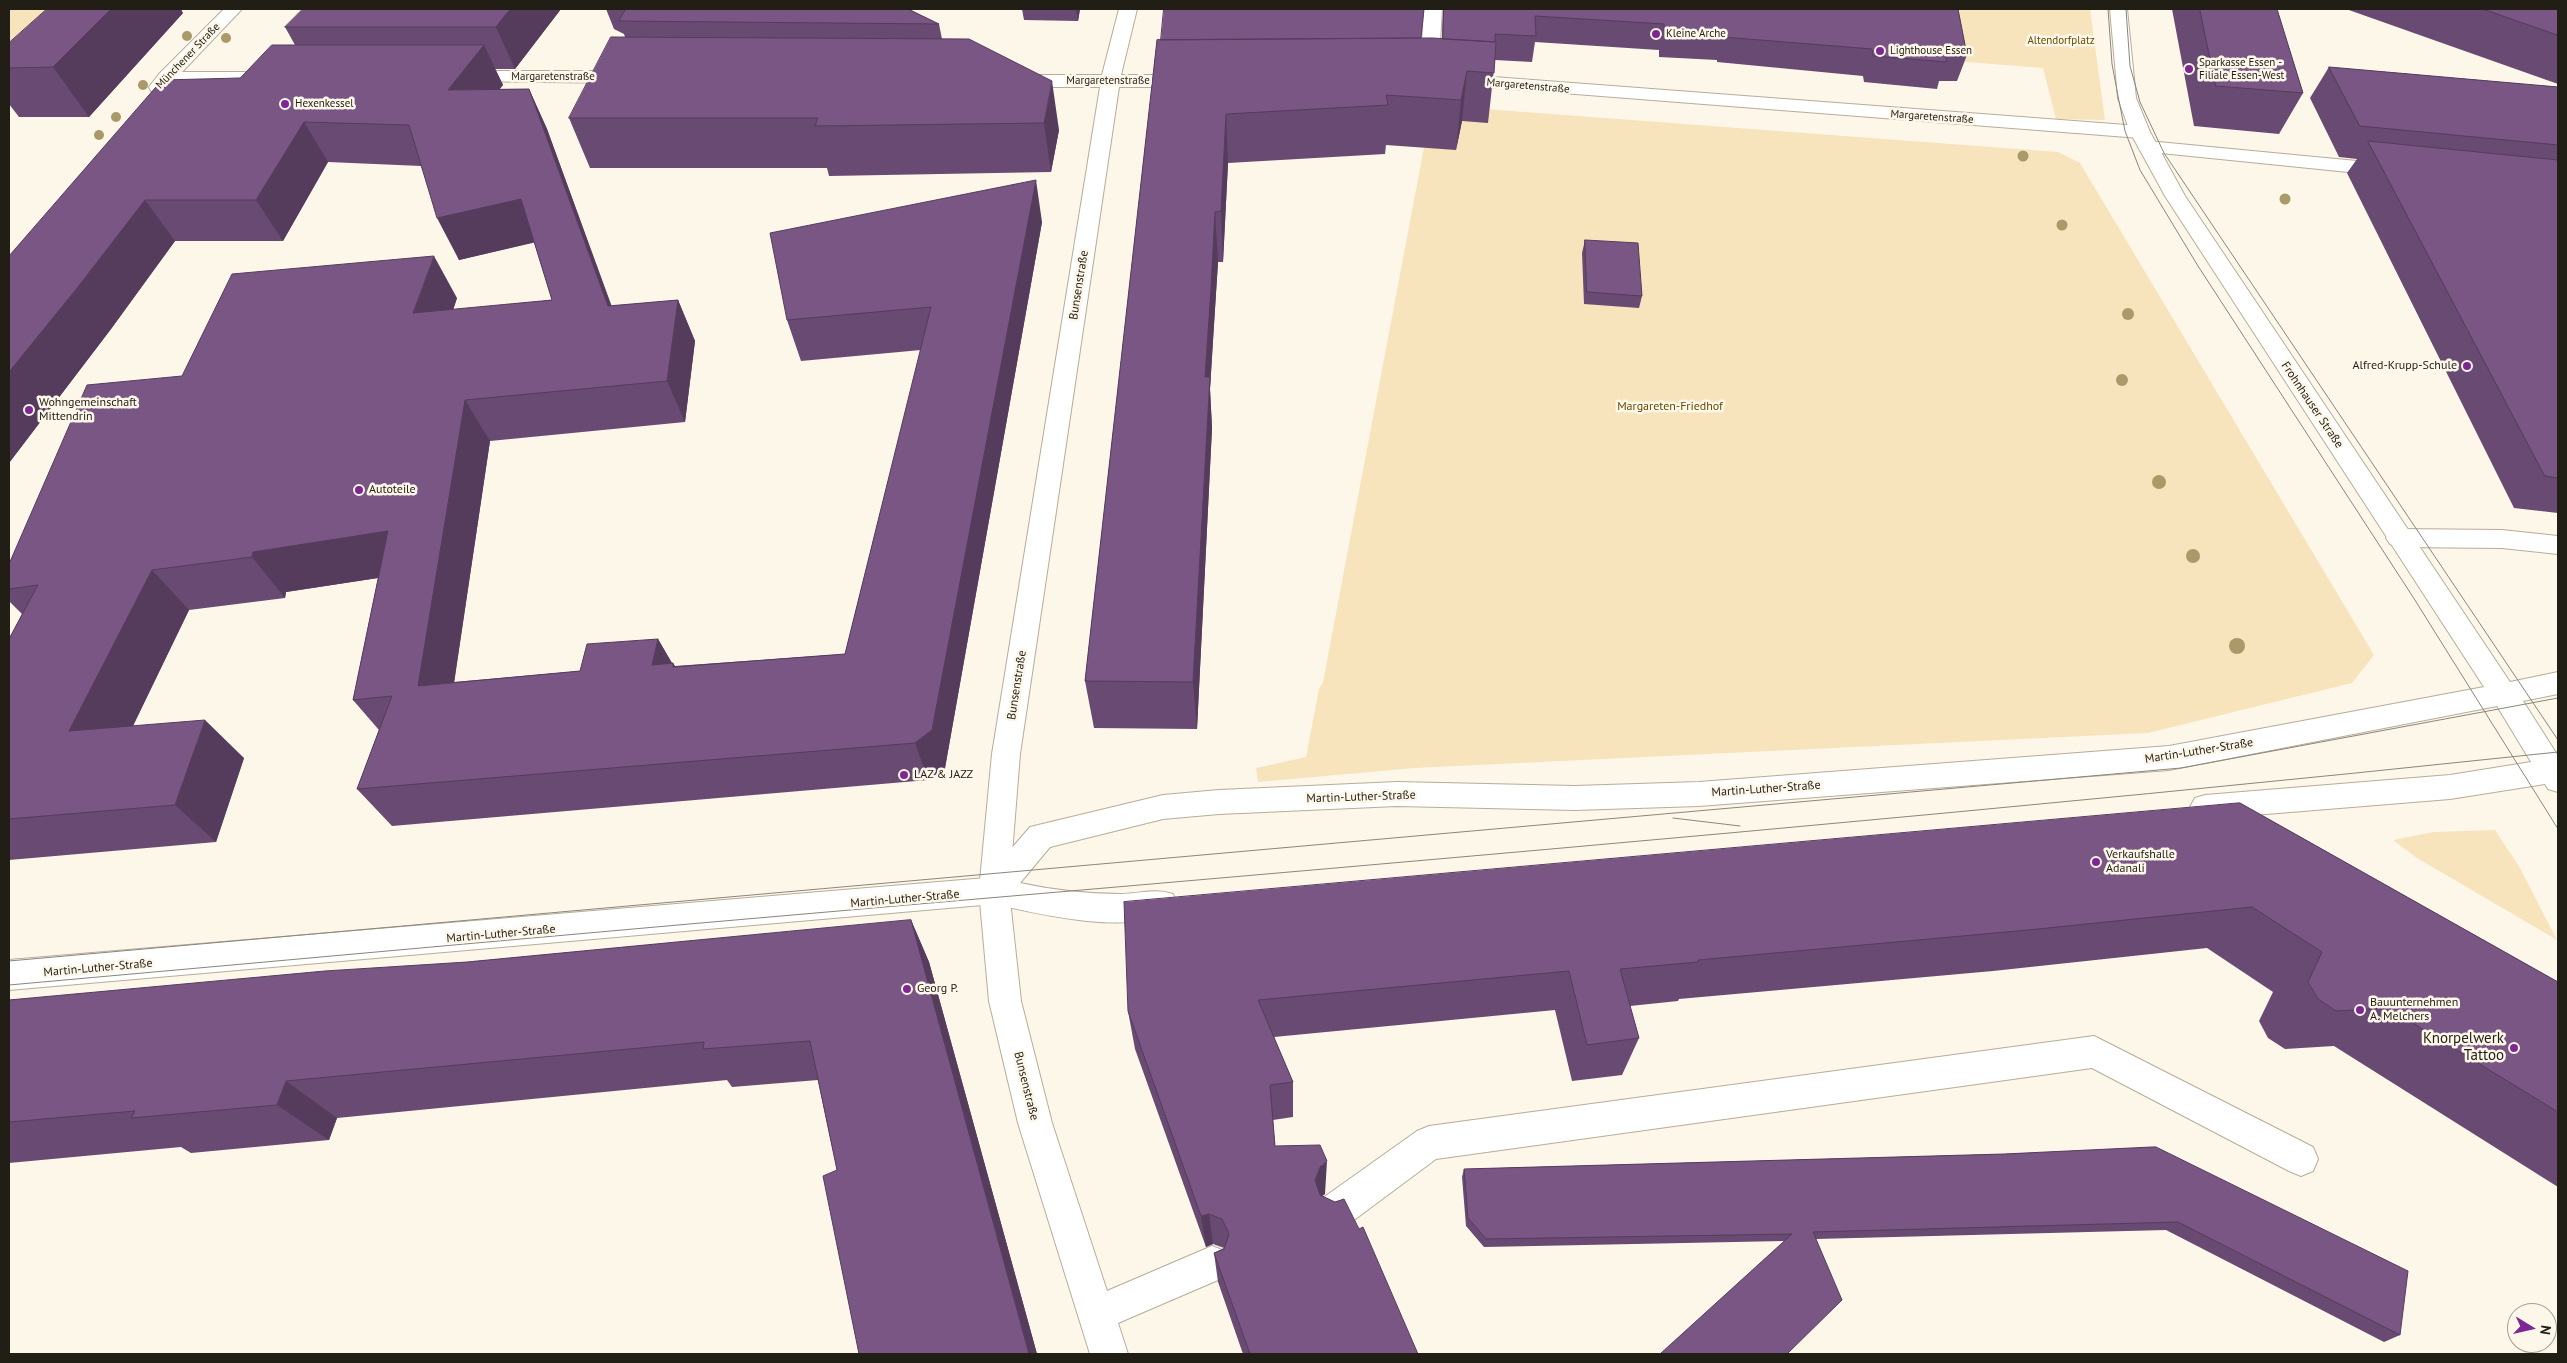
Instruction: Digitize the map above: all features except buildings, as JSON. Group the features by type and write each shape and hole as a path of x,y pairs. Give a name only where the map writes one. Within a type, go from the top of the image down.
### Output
{"street":[{"name":"Münchener Straße","path":"146,101 165,78 234,9"},
{"name":"Bunsenstraße","path":"1109,1354 1035,1122 1007,1010 994,891 1006,754 1110,82 1128,9"},
{"name":"Margaretenstraße","path":"1433,9 1420,79 2144,140 2402,171"},
{"name":"Frohnhauser Straße","path":"2118,9 2127,98 2144,140 2174,196 2244,305 2556,774"},
{"name":"Margaretenstraße","path":"442,77 651,78"},
{"path":"165,78 294,78"},
{"name":"Margaretenstraße","path":"1000,81 1209,81"},
{"path":"2399,538 2502,539 2558,546"},
{"name":"Martin-Luther-Straße","path":"994,891 1041,836 1163,807 1219,802 1397,794 1575,798 1699,794 2169,758 2406,714 2503,692 2558,682"},
{"path":"2174,810 2450,787 2556,774"},
{"path":"2224,805 2268,829"},
{"name":"Martin-Luther-Straße","path":"9,975 994,891 1062,905 1121,908 1191,901"},
{"path":"1333,1213 1429,1142 2094,1052 2301,1159"},
{"path":"1096,1314 1212,1264"}],"green space":[{"path":"9,9 64,9 9,63"},
{"name":"Altendorfplatz","path":"1943,9 2090,9 2105,120 2056,119 2043,68 1953,61"},
{"name":"Margareten-Friedhof","path":"1432,105 2058,152 2080,163 2374,655 2352,683 2148,733 1415,768 1258,782 1256,768 1306,757 1319,689 1323,682"},
{"path":"2495,830 2520,868 2557,940 2417,858 2393,840 2434,832"}],"tram line":[{"path":"2108,9 2112,64 2118,96 2125,131 2140,170 2198,266 2413,597 2485,712"},
{"path":"2126,9 2130,66 2140,102 2164,153 2533,703"},
{"path":"2533,703 2558,698"},
{"path":"2485,712 2533,703"},
{"path":"2533,703 2558,740"},
{"path":"9,961 2181,768 2485,712"},
{"path":"2485,712 2513,757"},
{"path":"2513,757 2558,752"},
{"path":"9,985 1739,832 2148,794 2513,757"},
{"path":"2513,757 2558,829"},
{"path":"1673,818 1740,826"}],"place":[{"name":"Kleine Arche","path":"1656,34"},
{"name":"Lighthouse Essen","path":"1880,51"},
{"name":"Sparkasse Essen - Filiale Essen-West","path":"2189,69"},
{"name":"Hexenkessel","path":"285,104"},
{"name":"Alfred-Krupp-Schule","path":"2467,366"},
{"name":"Wohngemeinschaft Mittendrin","path":"29,410"},
{"name":"Autoteile","path":"359,490"},
{"name":"LAZ & JAZZ","path":"904,775"},
{"name":"Verkaufshalle Adanali","path":"2096,862"},
{"name":"Georg P.","path":"907,989"},
{"name":"Bauunternehmen A. Melchers","path":"2360,1010"},
{"name":"Knorpelwerk Tattoo","path":"2514,1048"}]}
